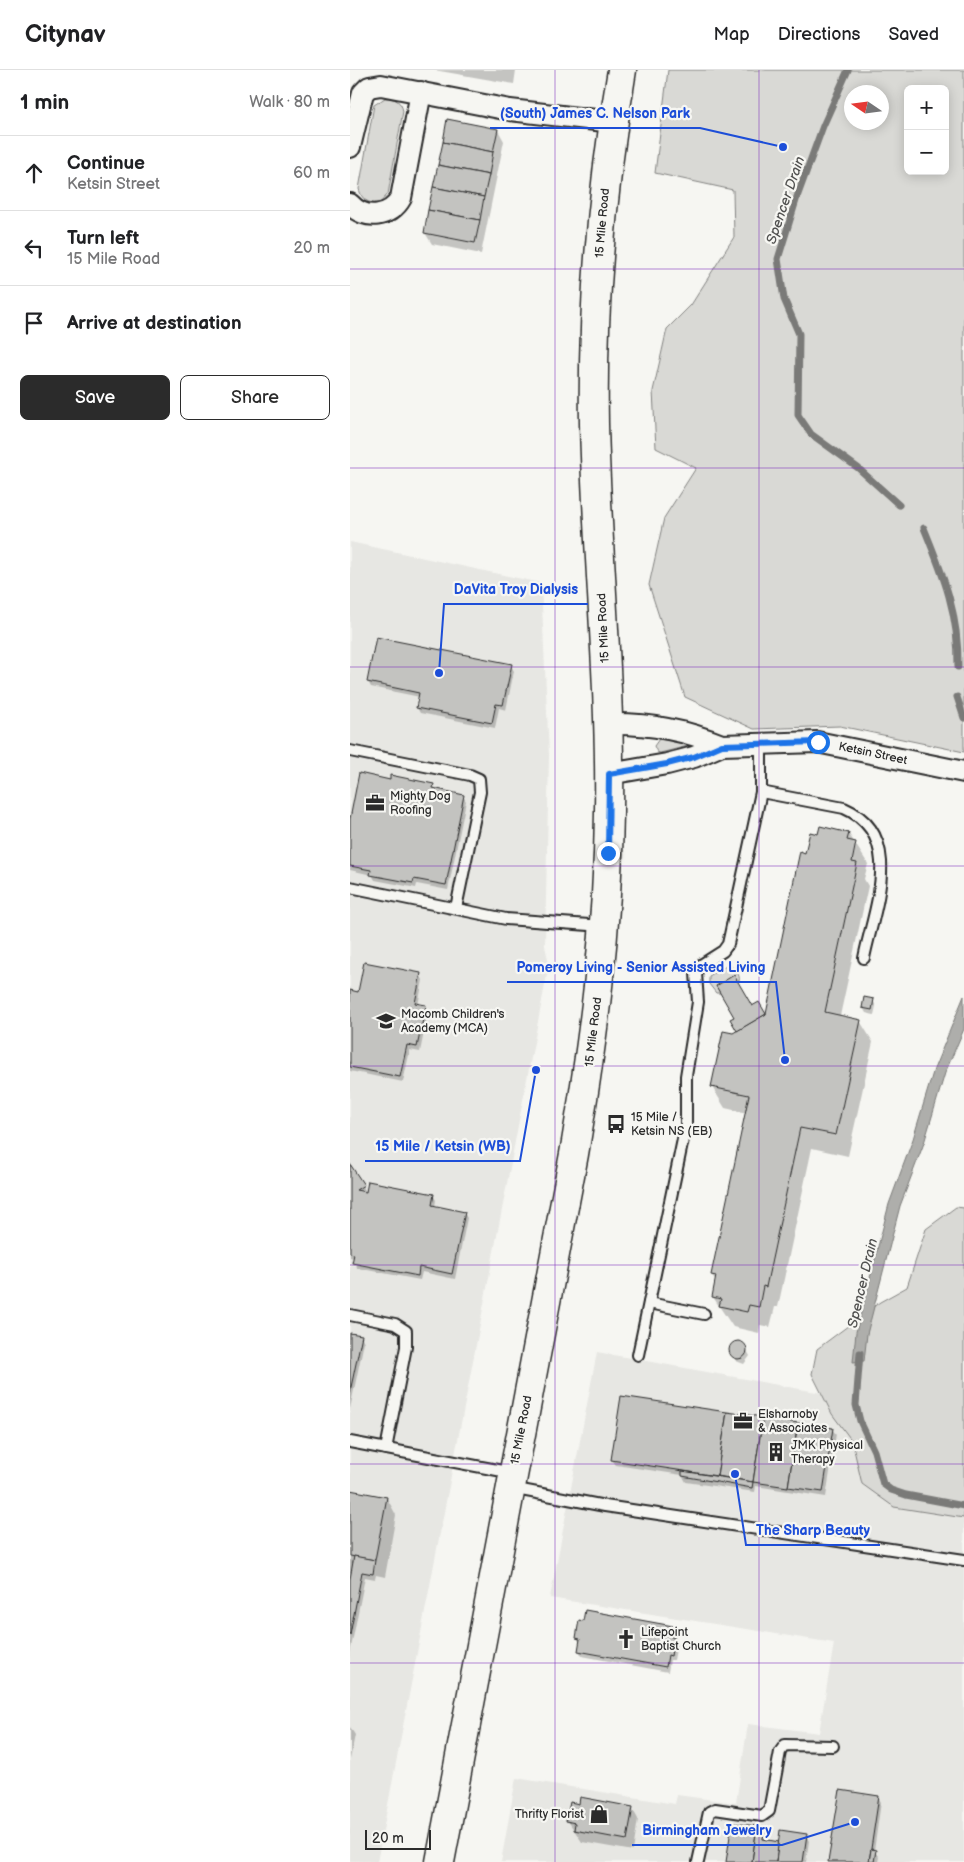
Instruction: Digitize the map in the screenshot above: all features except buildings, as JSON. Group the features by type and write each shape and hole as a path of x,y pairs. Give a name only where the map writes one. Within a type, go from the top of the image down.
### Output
{"main road":[{"name":"15 Mile Road","path":"440,1862 588,1073 601,973 608,853 609,774 594,423 599,247 613,122 622,70"}],"street":[{"path":"350,147 359,103 363,93 369,87 381,85 510,110 613,122"},
{"path":"350,204 360,212 374,215 387,212 401,198 421,92"},
{"name":"Ketsin Street","path":"608,724 666,728 693,733 722,745"},
{"name":"Ketsin Street","path":"609,774 667,764 694,757 722,745 818,742 964,772"}],"lane":[{"path":"638,1355 686,1125 686,1076 698,1002 696,973 701,965 719,955 726,947 761,792 761,744"},
{"path":"350,750 470,775 479,779 480,792 456,908"},
{"path":"761,792 844,808 855,812 873,830 880,847 883,870 864,958"},
{"path":"350,887 506,919 604,926"},
{"path":"649,1303 704,1314"},
{"path":"350,1315 395,1324 406,1331 406,1347 386,1449"},
{"path":"350,1442 386,1449 605,1506 964,1560"},
{"path":"698,1862 709,1812 715,1809 762,1816 769,1811 780,1752 785,1745 833,1746"}],"shaded area":[{"path":"668,70 964,70 964,752 840,726 754,729 685,697 649,585 664,518 696,468 656,448 653,391 667,329 691,305 734,237 733,190 655,173"},
{"path":"385,98 397,101 403,111 388,194 379,204 366,200 359,189 374,105"},
{"path":"350,542 541,583 549,755 545,946 549,964 377,1862 350,1861"},
{"path":"659,739 692,745 660,753 657,752 654,746"},
{"path":"728,965 739,976 739,981 716,986 720,993 716,993 709,984 709,976"},
{"path":"964,996 964,1029 945,1073 924,1143 900,1206 867,1334 864,1361 853,1362 856,1332 889,1204 913,1139 934,1069"},
{"path":"956,1207 964,1208 964,1518 894,1507 862,1484 852,1441 832,1414 812,1374 817,1349 880,1302 907,1287 926,1229"},
{"path":"597,1352 964,1419 964,1862 501,1862 516,1778 675,1804 677,1795 736,1803 748,1724 819,1733 834,1643 550,1598"}],"waterway":[{"name":"Spencer Drain","path":"848,70 823,126 797,197 778,259 784,299 799,334 798,415 811,434 858,468 899,505"},
{"name":"Spencer Drain","path":"924,528 949,596 956,630 958,667"},
{"name":"Spencer Drain","path":"957,697 964,718"},
{"name":"Spencer Drain","path":"860,1353 856,1405 860,1421 874,1451 883,1484 891,1490 906,1495 964,1506"}],"place":[{"name":"(South) James C. Nelson Park","path":"783,147"},
{"name":"DaVita Troy Dialysis","path":"439,673"},
{"name":"Mighty Dog Roofing","path":"375,803"},
{"name":"Macomb Children's Academy (MCA)","path":"386,1021"},
{"name":"Pomeroy Living - Senior Assisted Living","path":"785,1060"},
{"name":"15 Mile / Ketsin (WB)","path":"536,1070"},
{"name":"15 Mile / Ketsin NS (EB)","path":"616,1124"},
{"name":"Elsharnoby & Associates","path":"743,1421"},
{"name":"JMK Physical Therapy","path":"776,1452"},
{"name":"The Sharp Beauty","path":"735,1474"},
{"name":"Lifepoint Baptist Church","path":"626,1639"},
{"name":"Thrifty Florist","path":"599,1814"},
{"name":"Birmingham Jewelry","path":"855,1822"}],"route":[{"path":"608,853 609,774 667,764 694,757 722,745 818,742"}]}
